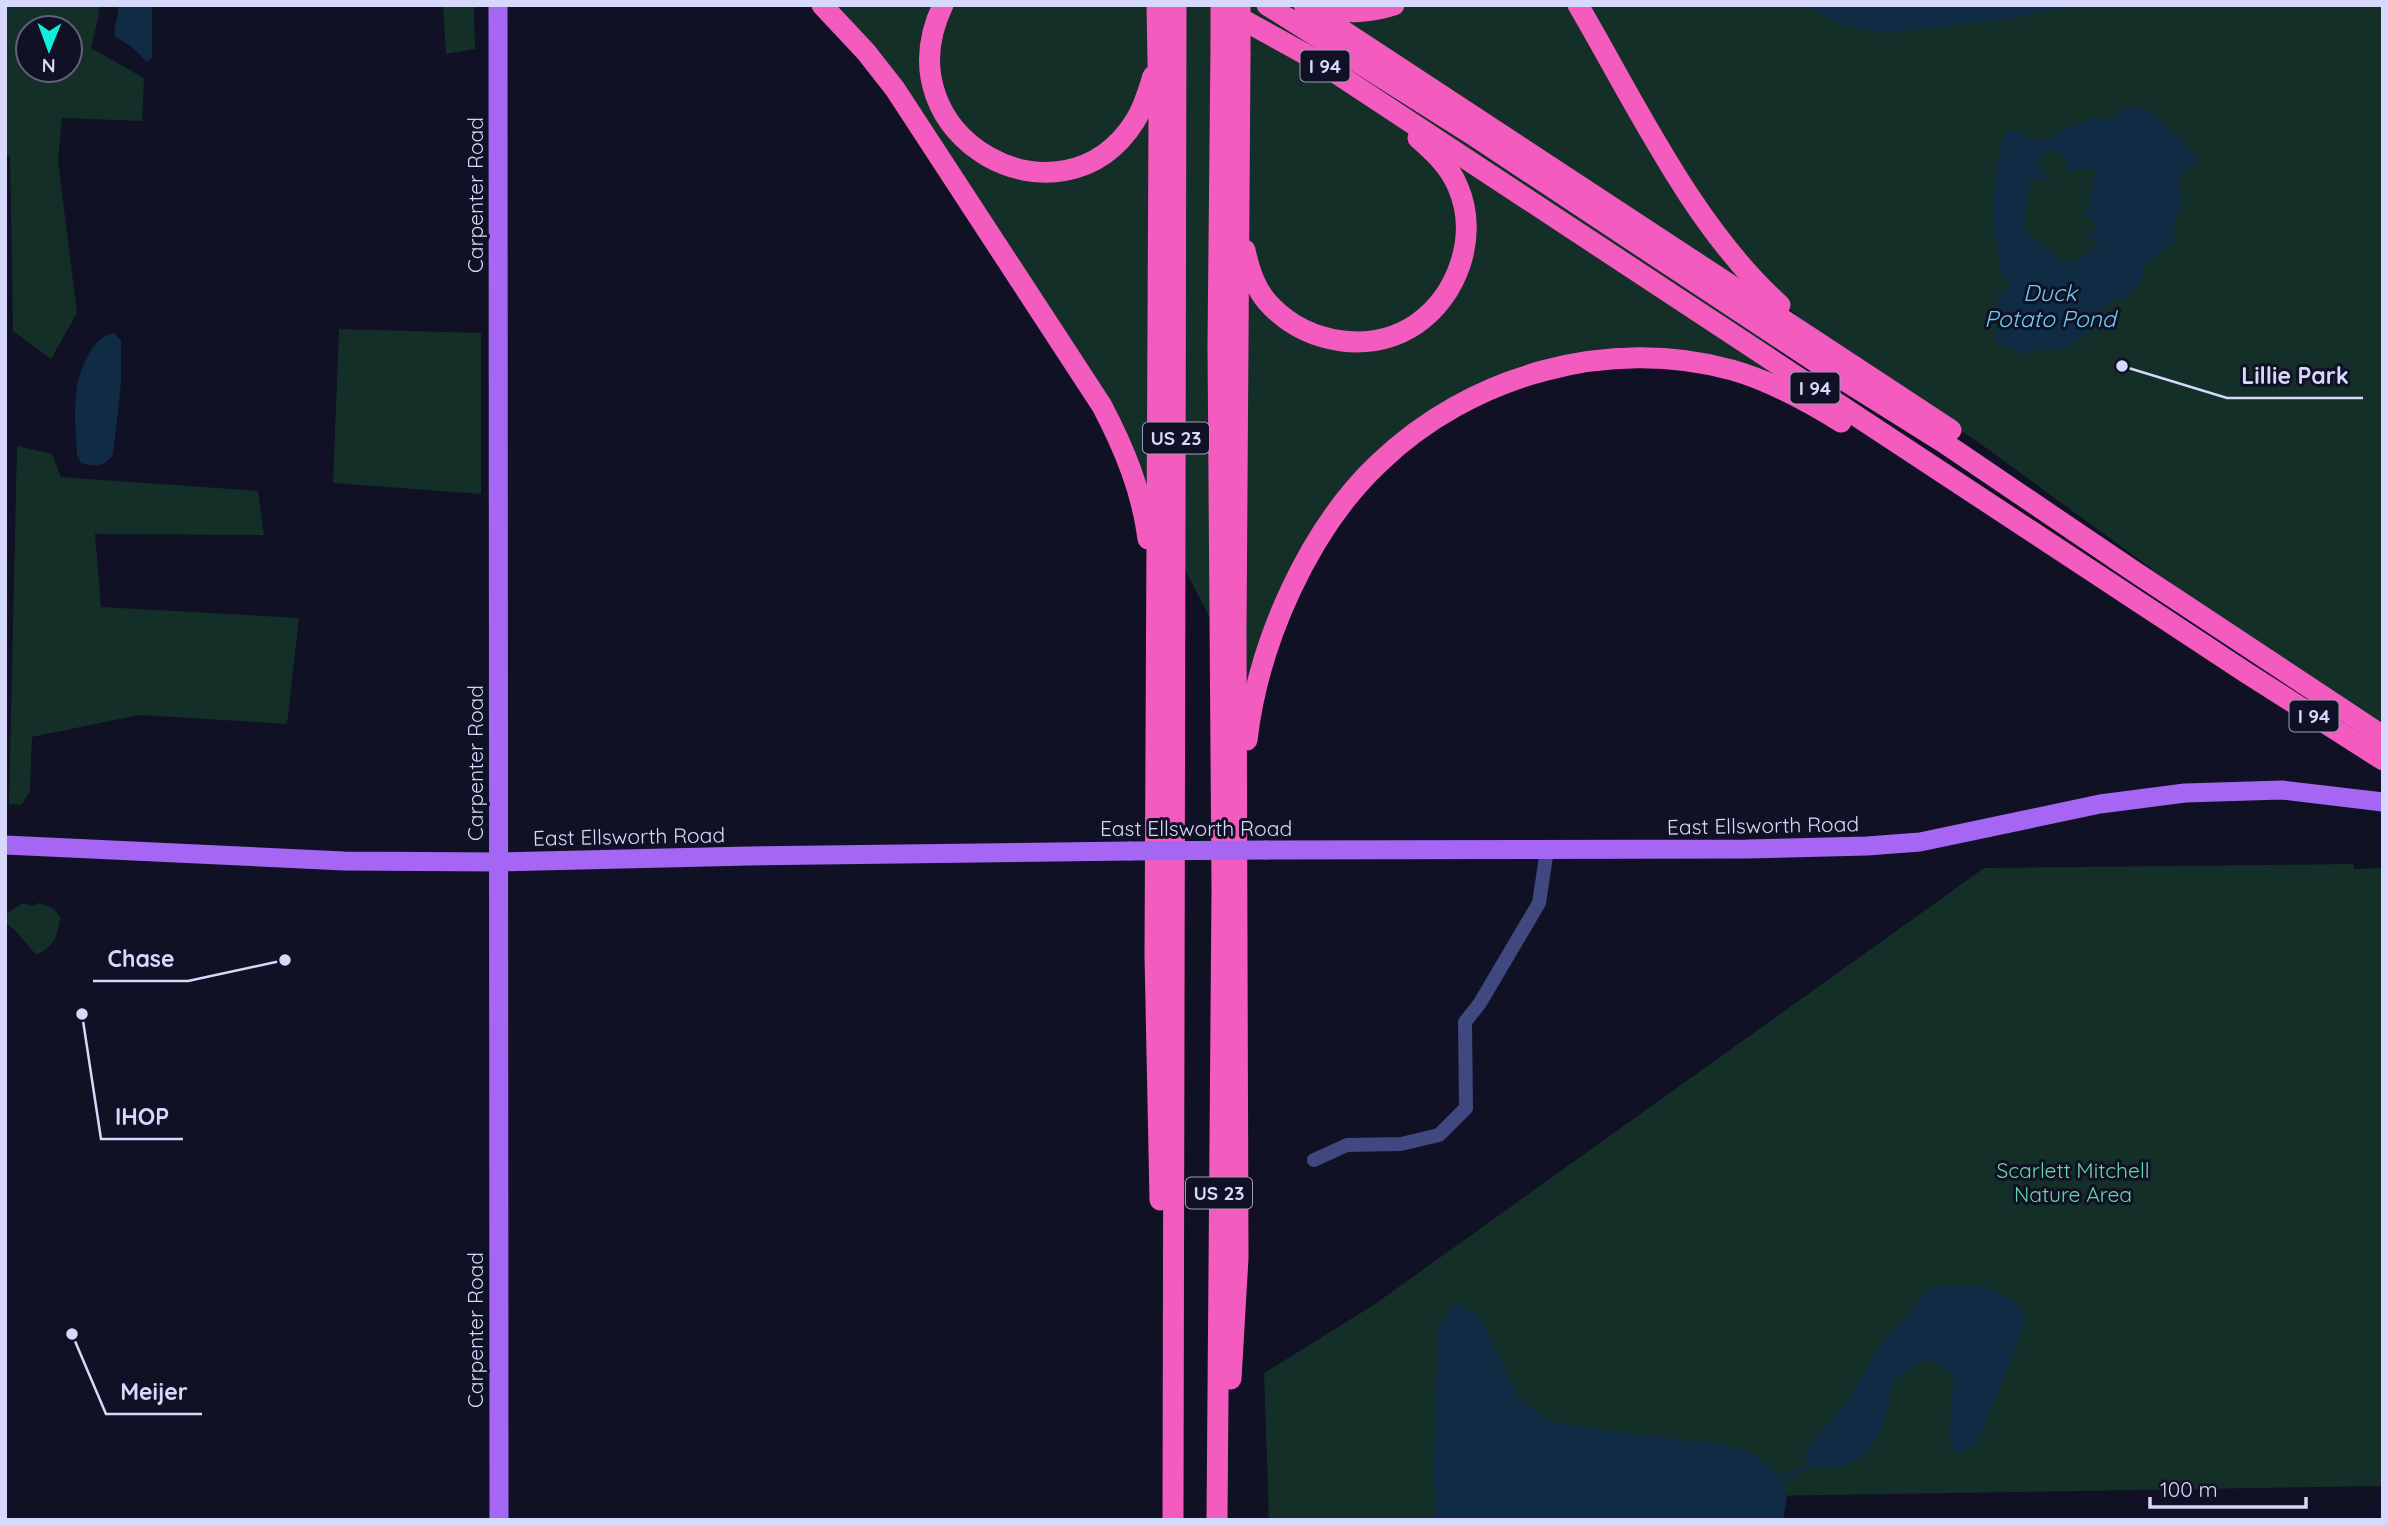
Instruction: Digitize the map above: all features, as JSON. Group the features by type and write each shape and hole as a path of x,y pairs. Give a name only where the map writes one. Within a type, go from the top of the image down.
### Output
{"highway":[{"path":"822,5 866,52 895,89 1102,406 1124,448 1137,487 1146,527 1155,601"},
{"path":"943,5 930,42 929,66 933,90 942,113 967,144 1003,165 1015,169 1056,171 1079,166 1103,155 1135,122 1146,100 1167,13"},
{"name":"I 94","path":"1215,5 1316,60 2383,760"},
{"name":"US 23","path":"1217,1520 1222,904 1218,359 1231,50 1221,5"},
{"path":"1217,1496 1228,1432 1238,1258 1238,210 1231,50 1240,5"},
{"name":"I 94","path":"1267,5 1436,111 1828,370 1943,442 2383,736"},
{"path":"1304,5 1828,348 2038,491 2110,544 2132,570"},
{"path":"1317,5 1348,12 1370,12 1394,5"},
{"path":"1578,5 1679,180 1724,245 1768,294 1828,348"},
{"name":"US 23","path":"1167,13 1174,1520"},
{"path":"1157,50 1159,116 1155,955 1163,1345 1174,1426"},
{"path":"1238,210 1254,283 1270,306 1294,326 1317,336 1342,342 1367,341 1392,335 1415,324 1439,304 1454,281 1464,254 1464,205 1458,186 1446,166 1385,105"},
{"path":"1237,808 1248,730 1267,653 1287,600 1319,538 1350,495 1388,455 1458,405 1513,379 1566,365 1619,358 1674,360 1731,370 1777,386 1928,476 1985,501"}],"main road":[{"name":"Carpenter Road","path":"498,5 499,1520"},
{"name":"East Ellsworth Road","path":"5,845 344,861 499,862 1130,851 1867,846 1920,842 2100,804 2185,793 2282,790 2383,802"}],"street":[{"path":"1314,1160 1347,1145 1401,1144 1439,1135 1466,1108 1465,1022 1480,1003 1539,903 1547,850"}],"green space":[{"path":"5,5 98,5 99,14 91,48 144,78 142,121 62,118 58,160 77,313 51,359 13,331 10,156 5,154"},
{"path":"443,5 474,5 475,49 446,54"},
{"path":"830,5 1566,5 1675,192 1745,280 1790,382 1720,358 1624,347 1523,365 1420,416 1343,491 1247,691 1148,497 1116,410 910,96"},
{"path":"1585,5 2383,5 2383,725 2186,594 1978,442 1874,375 1781,301 1724,236"},
{"path":"339,329 481,333 481,494 333,483"},
{"path":"17,446 52,454 61,477 258,491 264,535 95,534 101,607 299,618 287,724 139,715 32,737 30,792 21,805 9,804"},
{"name":"Scarlett Mitchell Nature Area","path":"2353,864 2354,869 2383,868 2383,1486 1769,1496 1768,1520 1269,1520 1264,1373 1375,1304 1984,868"},
{"path":"23,903 32,906 39,903 54,909 60,917 51,945 36,954 5,923 5,915"}],"water":[{"path":"118,5 152,5 152,58 147,62 115,36"},
{"path":"1804,5 2078,5 2009,19 1887,33 1839,24"},
{"name":"Duck Potato Pond","path":"2137,107 2153,114 2179,137 2198,160 2184,171 2177,184 2181,204 2172,230 2177,239 2145,265 2140,283 2122,299 2110,300 2101,313 2102,322 2070,346 2053,351 2031,349 2027,355 2006,346 1996,346 1997,297 2000,293 2006,293 2011,283 2000,274 1993,219 1997,166 2007,131 2018,131 2038,142 2094,117 2108,120 2121,109","holes":["2048,150 2065,156 2066,171 2097,168 2083,215 2091,218 2097,226 2085,239 2096,238 2099,244 2073,263 2064,261 2023,231 2031,180 2051,178 2039,169 2041,157"]},
{"path":"114,333 121,341 121,383 113,455 102,464 81,463 77,455 77,385 92,348"},
{"path":"1983,1286 2012,1300 2026,1313 2015,1351 1977,1444 1959,1454 1949,1443 1953,1377 1933,1360 1917,1365 1893,1379 1879,1433 1861,1457 1830,1468 1807,1468 1805,1458 1809,1445 1845,1405 1879,1347 1931,1287"},
{"path":"1457,1302 1479,1317 1519,1399 1547,1420 1579,1427 1724,1445 1753,1453 1781,1478 1787,1496 1783,1520 1437,1520 1433,1483 1438,1326"}],"waterway":[{"path":"1781,1478 1807,1468"}],"place":[{"name":"Lillie Park","path":"2122,366"},
{"name":"Chase","path":"285,960"},
{"name":"IHOP","path":"82,1014"},
{"name":"Meijer","path":"72,1334"}]}
